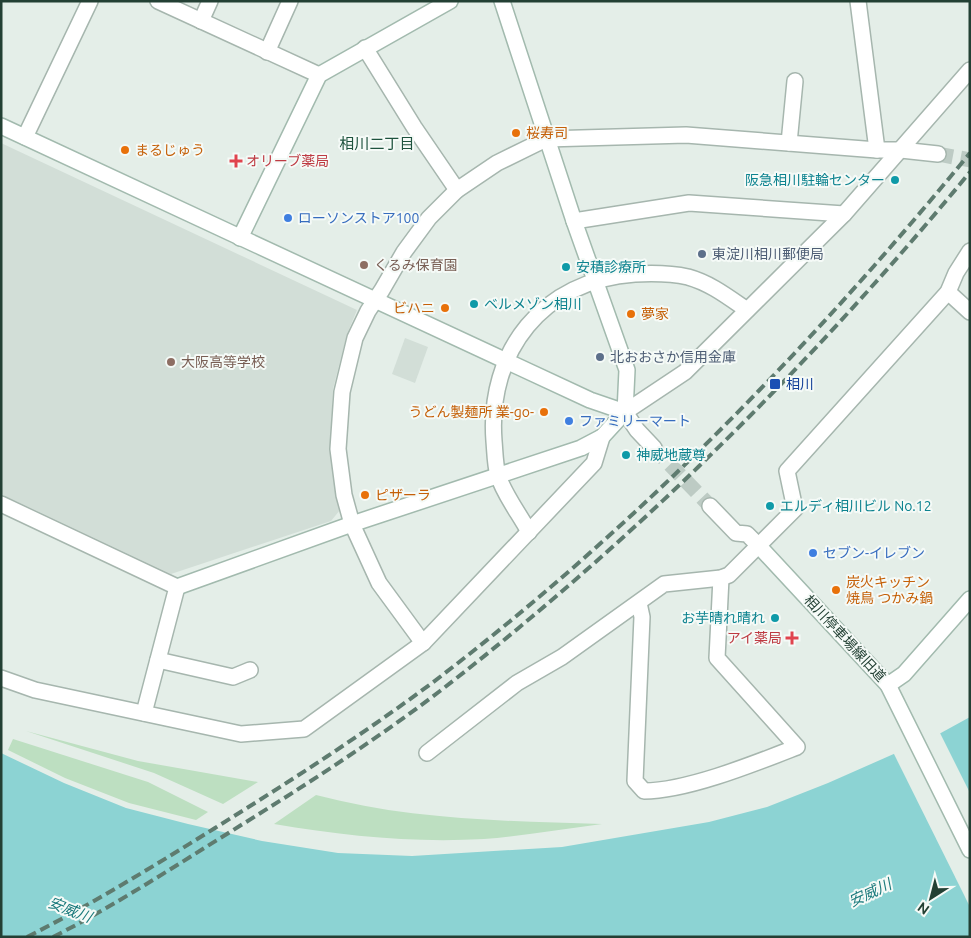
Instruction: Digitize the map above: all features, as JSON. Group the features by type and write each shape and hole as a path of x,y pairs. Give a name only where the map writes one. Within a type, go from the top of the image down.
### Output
{"street":[{"path":"25,137 90,1"},
{"path":"158,1 318,75"},
{"path":"201,21 210,1"},
{"path":"267,52 290,1"},
{"path":"240,238 318,75 450,1"},
{"path":"502,1 546,139 627,370 625,412 637,430 654,448"},
{"path":"858,1 877,150"},
{"path":"365,48 414,127 457,190"},
{"path":"1,504 176,587 352,524 581,448 602,437 625,412 685,372 844,214 970,70"},
{"path":"789,143 795,81"},
{"path":"1,126 590,400 625,412"},
{"path":"423,643 379,583 352,524 344,495 338,449 342,392 355,338 368,311 404,252 429,218 457,190 497,163 546,139 686,135 938,154"},
{"path":"574,221 689,204 844,214"},
{"path":"427,753 517,683 562,657 664,584 721,578 729,575 795,509 787,471 948,292 956,273 970,251"},
{"path":"529,532 498,476 492,418 495,395 506,360 522,332 541,311 565,294 595,280 624,275 659,273 688,277 715,288 747,310"},
{"path":"948,292 970,312"},
{"path":"1,678 35,690 241,734 304,729 423,643 594,463 602,437"},
{"name":"相川停車場線旧道","path":"710,506 736,533 748,534 888,685 970,850"},
{"path":"639,603 642,617 634,781 644,791 664,791 763,760 797,747 717,658 721,578"},
{"path":"144,713 176,587"},
{"path":"888,685 904,674 970,599"},
{"path":"158,660 233,677 250,670"}],"shaded area":[{"name":"大阪高等学校","path":"1,143 357,310 347,334 333,389 330,448 340,510 331,521 171,574 1,494"},
{"path":"405,338 428,347 415,383 392,374"}],"green space":[{"path":"26,731 138,761 258,782 223,804 154,773"},
{"path":"13,739 148,782 208,812 196,820 129,803 65,778 8,750"},
{"path":"316,795 387,810 458,818 602,824 499,838 431,840 352,835 274,824"}],"water":[{"name":"安威川","path":"970,717 970,937 1,937 1,753 64,783 126,808 188,824 262,841 338,853 412,856 562,847 709,822 767,807 828,783 939,734"}],"pier":[{"path":"939,731 970,793 970,907 893,752"}],"tunnel":[{"path":"938,154 970,160"},
{"path":"654,448 710,506"}],"railway":[{"path":"27,937 146,870 298,776 406,702 506,624 578,563 716,434 847,297 970,153"},
{"path":"53,937 143,886 336,764 415,710 513,633 583,573 720,446 849,312 970,172"}],"place":[{"name":"桜寿司","path":"516,133"},
{"name":"まるじゅう","path":"125,150"},
{"name":"オリーブ薬局","path":"236,161"},
{"name":"阪急相川駐輪センター","path":"895,180"},
{"name":"ローソンストア100","path":"288,218"},
{"name":"東淀川相川郵便局","path":"702,254"},
{"name":"くるみ保育園","path":"364,265"},
{"name":"安積診療所","path":"566,267"},
{"name":"ベルメゾン相川","path":"474,304"},
{"name":"ビハニ","path":"445,308"},
{"name":"夢家","path":"631,314"},
{"name":"北おおさか信用金庫","path":"600,357"},
{"name":"大阪高等学校","path":"171,362"},
{"name":"相川","path":"775,384"},
{"name":"うどん製麺所 業-go-","path":"544,412"},
{"name":"ファミリーマート","path":"569,421"},
{"name":"神威地蔵尊","path":"626,455"},
{"name":"ピザーラ","path":"365,495"},
{"name":"エルディ相川ビル No.12","path":"770,506"},
{"name":"セブン-イレブン","path":"813,553"},
{"name":"炭火キッチン 焼鳥 つかみ鍋","path":"836,590"},
{"name":"お芋晴れ晴れ","path":"775,618"},
{"name":"アイ薬局","path":"792,638"}],"district":[{"name":"相川二丁目","path":"377,144"}]}
